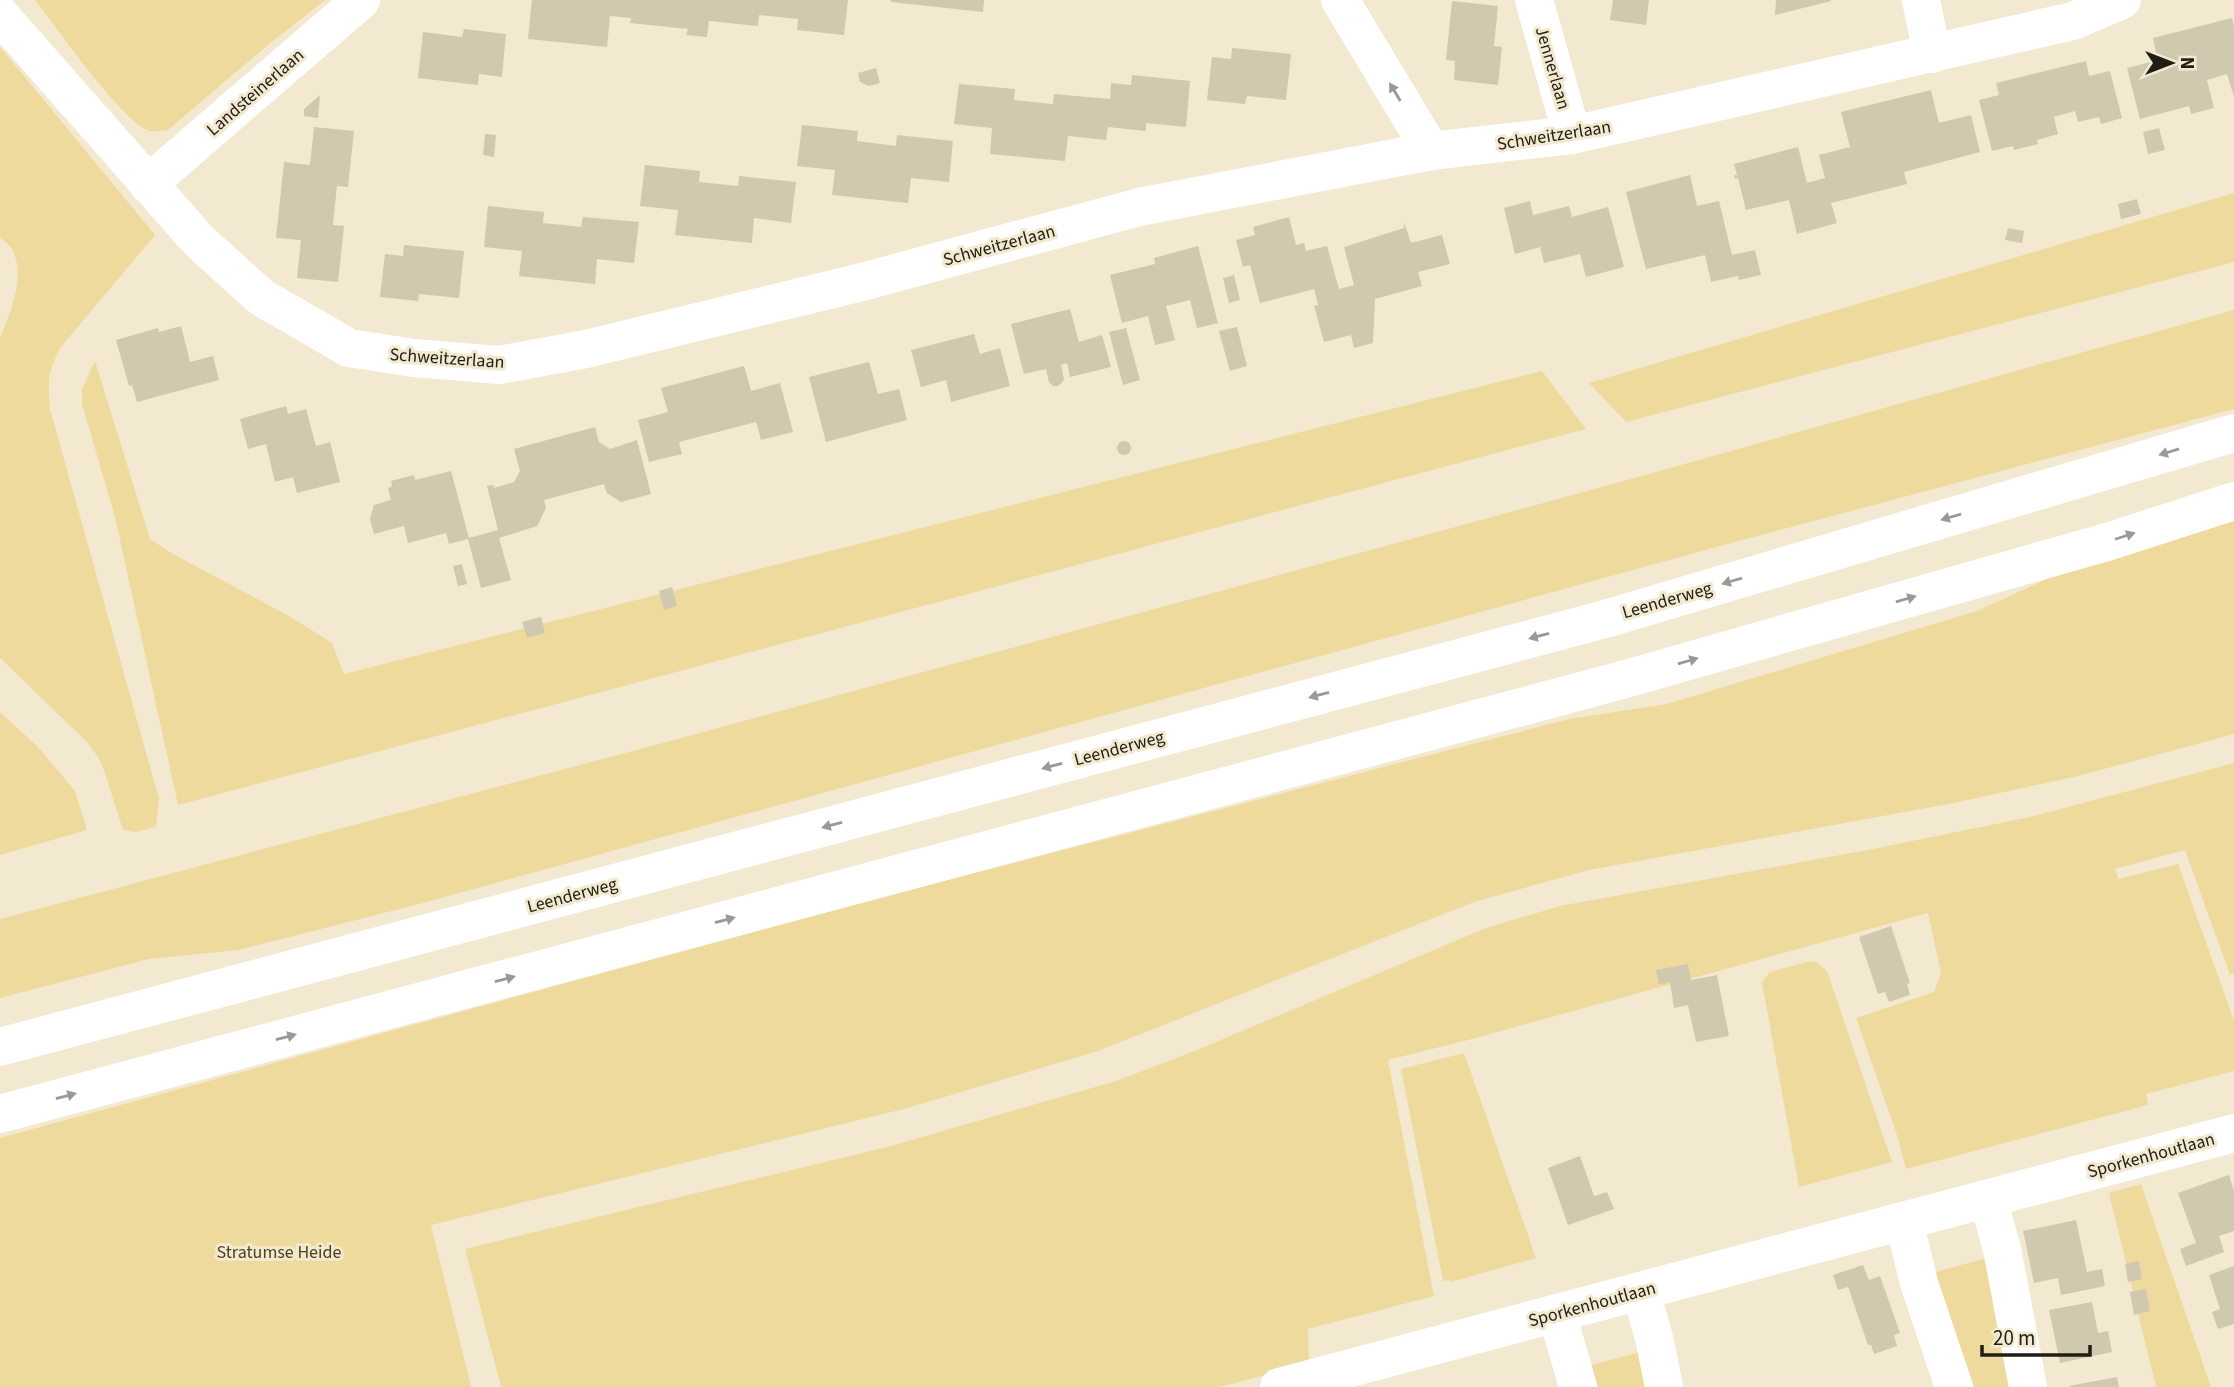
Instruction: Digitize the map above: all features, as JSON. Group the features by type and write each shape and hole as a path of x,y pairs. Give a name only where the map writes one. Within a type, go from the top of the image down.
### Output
{"main road":[{"name":"Landsteinerlaan","path":"148,184 361,0"},
{"path":"1340,0 1431,151"},
{"name":"Jennerlaan","path":"1534,0 1572,135"},
{"path":"1921,0 1932,54"},
{"name":"Schweitzerlaan","path":"0,15 199,241 261,297 349,348 414,358 499,365 586,349 852,284 1139,207 1431,151 1572,135 2073,21 2122,0"},
{"name":"Leenderweg","path":"0,1048 1605,619 2234,433"},
{"path":"0,1114 1622,680 2107,542 2234,501"},
{"name":"Sporkenhoutlaan","path":"1279,1387 2234,1133"},
{"path":"1988,1199 2002,1249 2028,1387"},
{"path":"1904,1221 1919,1283 1954,1387"},
{"path":"1641,1291 1664,1387"},
{"path":"1557,1314 1578,1387"}],"green space":[{"path":"35,0 325,0 168,130 155,131 147,130 120,108"},
{"path":"0,47 155,235 60,348 49,384 50,409 159,799 156,827 135,832 123,830 104,770 87,742 0,658 0,337 15,294 18,270 12,249 0,238"},
{"path":"2234,193 2234,262 1626,422 1589,383"},
{"path":"2234,310 2234,409 1731,543 423,903 238,950 149,959 0,998 0,919 674,740 1613,484"},
{"path":"95,361 150,539 289,616 332,643 344,674 1542,371 1586,429 178,805 115,517 82,404 82,389"},
{"name":"Stratumse Heide","path":"2234,520 2234,734 2078,776 1954,803 1589,870 1474,902 1098,1051 904,1109 431,1225 471,1387 0,1387 0,1138 866,901 1569,719 1667,704 1977,611 2051,577"},
{"path":"0,712 38,747 75,791 87,830 0,855"},
{"path":"2234,763 2234,973 2230,975 2185,850 2115,869 2118,879 2178,864 2234,1021 2234,1071 2146,1094 2148,1105 1906,1169 1898,1138 1856,1018 1934,992 1941,973 1928,913 1388,1060 1434,1296 1308,1329 1309,1364 1219,1387 501,1387 465,1249 887,1147 1116,1081 1197,1050 1486,928 1560,906 1868,850 2030,817"},
{"path":"1811,961 1827,971 1892,1162 1799,1187 1762,982 1770,972"},
{"path":"1464,1053 1536,1258 1451,1282 1443,1281 1401,1069"},
{"path":"2141,1184 2211,1387 2156,1387 2109,1193"},
{"path":"1994,1256 2019,1387 1963,1387 1924,1275"},
{"path":"1648,1350 1655,1387 1586,1387 1580,1368"}],"building":[{"path":"532,0 848,0 844,35 797,30 798,19 759,15 758,26 709,21 707,37 686,35 688,29 630,23 631,18 610,16 607,47 528,39"},
{"path":"891,0 984,0 983,12"},
{"path":"1613,0 1649,0 1646,25 1610,20"},
{"path":"1776,0 1831,0 1831,1 1775,15"},
{"path":"1452,1 1498,6 1494,46 1502,47 1498,85 1454,80 1455,61 1446,60"},
{"path":"2232,18 2234,97 2227,74 2207,80 2214,108 2191,114 2189,106 2140,119 2127,68 2158,60 2153,38"},
{"path":"464,29 506,34 502,77 479,74 478,85 418,78 423,32 462,37"},
{"path":"1232,48 1291,54 1286,100 1247,96 1245,104 1207,100 1212,57 1231,59"},
{"path":"2086,61 2089,76 2110,71 2122,118 2101,124 2099,117 2078,122 2075,111 2054,117 2058,134 2037,140 2038,144 2014,150 2013,146 1992,151 1979,100 1999,95 1996,83"},
{"path":"876,68 880,83 869,86 860,82 858,73"},
{"path":"1132,75 1190,81 1186,127 1146,123 1146,131 1108,127 1106,140 1068,136 1065,161 990,154 992,128 954,124 959,84 1015,89 1014,100 1053,104 1054,94 1110,99 1111,83 1131,85"},
{"path":"1931,90 1939,123 1971,115 1980,152 1904,172 1907,184 1831,203 1837,223 1797,234 1789,200 1746,210 1738,178 1735,179 1734,175 1737,175 1734,164 1798,147 1807,183 1825,178 1819,155 1850,147 1841,112"},
{"path":"320,95 318,118 304,116 304,109"},
{"path":"802,125 858,131 857,141 896,146 897,135 953,141 949,182 911,178 908,203 832,195 835,170 797,166"},
{"path":"314,127 354,131 348,187 337,186 333,225 344,226 338,282 297,278 301,240 276,238 284,162 310,165"},
{"path":"2159,128 2165,150 2148,154 2143,132"},
{"path":"485,134 496,135 494,157 483,155"},
{"path":"645,165 700,171 699,182 738,186 739,176 796,182 791,223 754,218 752,243 675,235 678,210 640,206"},
{"path":"1690,175 1697,206 1719,201 1732,255 1755,250 1761,275 1739,280 1738,276 1711,282 1705,255 1646,269 1626,192"},
{"path":"2137,199 2141,214 2121,219 2118,204"},
{"path":"1530,201 1533,215 1569,206 1572,217 1608,207 1624,267 1586,277 1580,254 1544,263 1540,247 1515,254 1504,208"},
{"path":"488,206 544,212 543,223 581,227 583,217 639,222 634,263 597,259 595,284 519,276 522,251 484,247"},
{"path":"1289,217 1296,245 1304,243 1306,251 1327,246 1339,289 1354,285 1344,247 1404,228 1404,222 1411,243 1442,235 1450,264 1418,272 1422,286 1375,299 1373,343 1354,348 1351,335 1324,342 1314,306 1318,305 1314,289 1260,303 1250,265 1243,267 1236,240 1255,235 1253,227"},
{"path":"2008,228 2024,231 2022,243 2005,240"},
{"path":"404,245 464,251 459,298 419,294 418,301 380,297 385,254 403,256"},
{"path":"1198,246 1218,323 1197,328 1190,300 1166,306 1175,340 1155,345 1148,316 1122,323 1110,275 1155,264 1154,258"},
{"path":"1234,275 1240,300 1229,303 1223,278"},
{"path":"1070,309 1079,342 1102,335 1111,367 1070,377 1067,363 1061,365 1064,380 1058,386 1049,382 1046,369 1024,374 1011,324"},
{"path":"181,326 190,362 213,356 219,380 137,402 132,385 129,386 116,340 158,328 159,332"},
{"path":"1237,327 1247,366 1230,371 1219,331"},
{"path":"1126,328 1140,380 1123,385 1109,332"},
{"path":"974,334 980,354 1000,348 1010,386 951,402 946,380 921,387 911,350"},
{"path":"869,362 878,394 899,389 907,420 826,442 809,377"},
{"path":"744,366 751,391 780,383 793,432 761,440 756,422 679,442 682,454 649,462 638,420 668,412 661,388"},
{"path":"286,406 288,414 306,409 316,446 330,442 340,482 297,493 293,477 275,482 266,444 248,449 240,419"},
{"path":"595,427 599,442 610,449 637,440 651,494 621,502 607,493 604,484 544,500 546,508 537,526 499,538 511,580 481,588 468,539 449,544 446,533 408,543 404,526 374,534 370,519 374,505 391,500 388,488 392,486 391,481 414,475 415,480 451,471 469,538 498,530 487,486 493,485 494,488 514,482 520,471 514,449"},
{"path":"1124,441 1129,443 1129,453 1124,455 1119,453 1117,448 1119,443"},
{"path":"462,564 467,584 458,586 453,566"},
{"path":"672,587 677,606 664,610 659,591"},
{"path":"541,617 545,633 527,638 522,622"},
{"path":"1891,926 1910,983 1907,984 1910,995 1889,1002 1885,992 1878,994 1859,937"},
{"path":"1688,964 1691,980 1717,975 1729,1036 1696,1042 1688,1005 1674,1008 1670,982 1659,984 1656,970"},
{"path":"1580,1156 1594,1196 1607,1192 1614,1209 1568,1225 1548,1168"},
{"path":"2229,1175 2234,1191 2234,1231 2219,1236 2224,1252 2186,1266 2180,1249 2196,1243 2178,1193"},
{"path":"2076,1220 2087,1272 2102,1269 2105,1286 2061,1295 2058,1278 2034,1283 2023,1231"},
{"path":"2139,1261 2142,1279 2128,1282 2125,1264"},
{"path":"1863,1265 1869,1280 1880,1276 1900,1333 1894,1335 1897,1346 1874,1354 1871,1345 1868,1345 1848,1287 1838,1290 1833,1275"},
{"path":"2234,1266 2234,1324 2218,1329 2212,1312 2220,1309 2209,1275"},
{"path":"2146,1289 2150,1311 2134,1315 2130,1292"},
{"path":"2092,1302 2098,1333 2108,1331 2112,1352 2060,1363 2049,1310"},
{"path":"2117,1377 2119,1387 2069,1386"}]}
